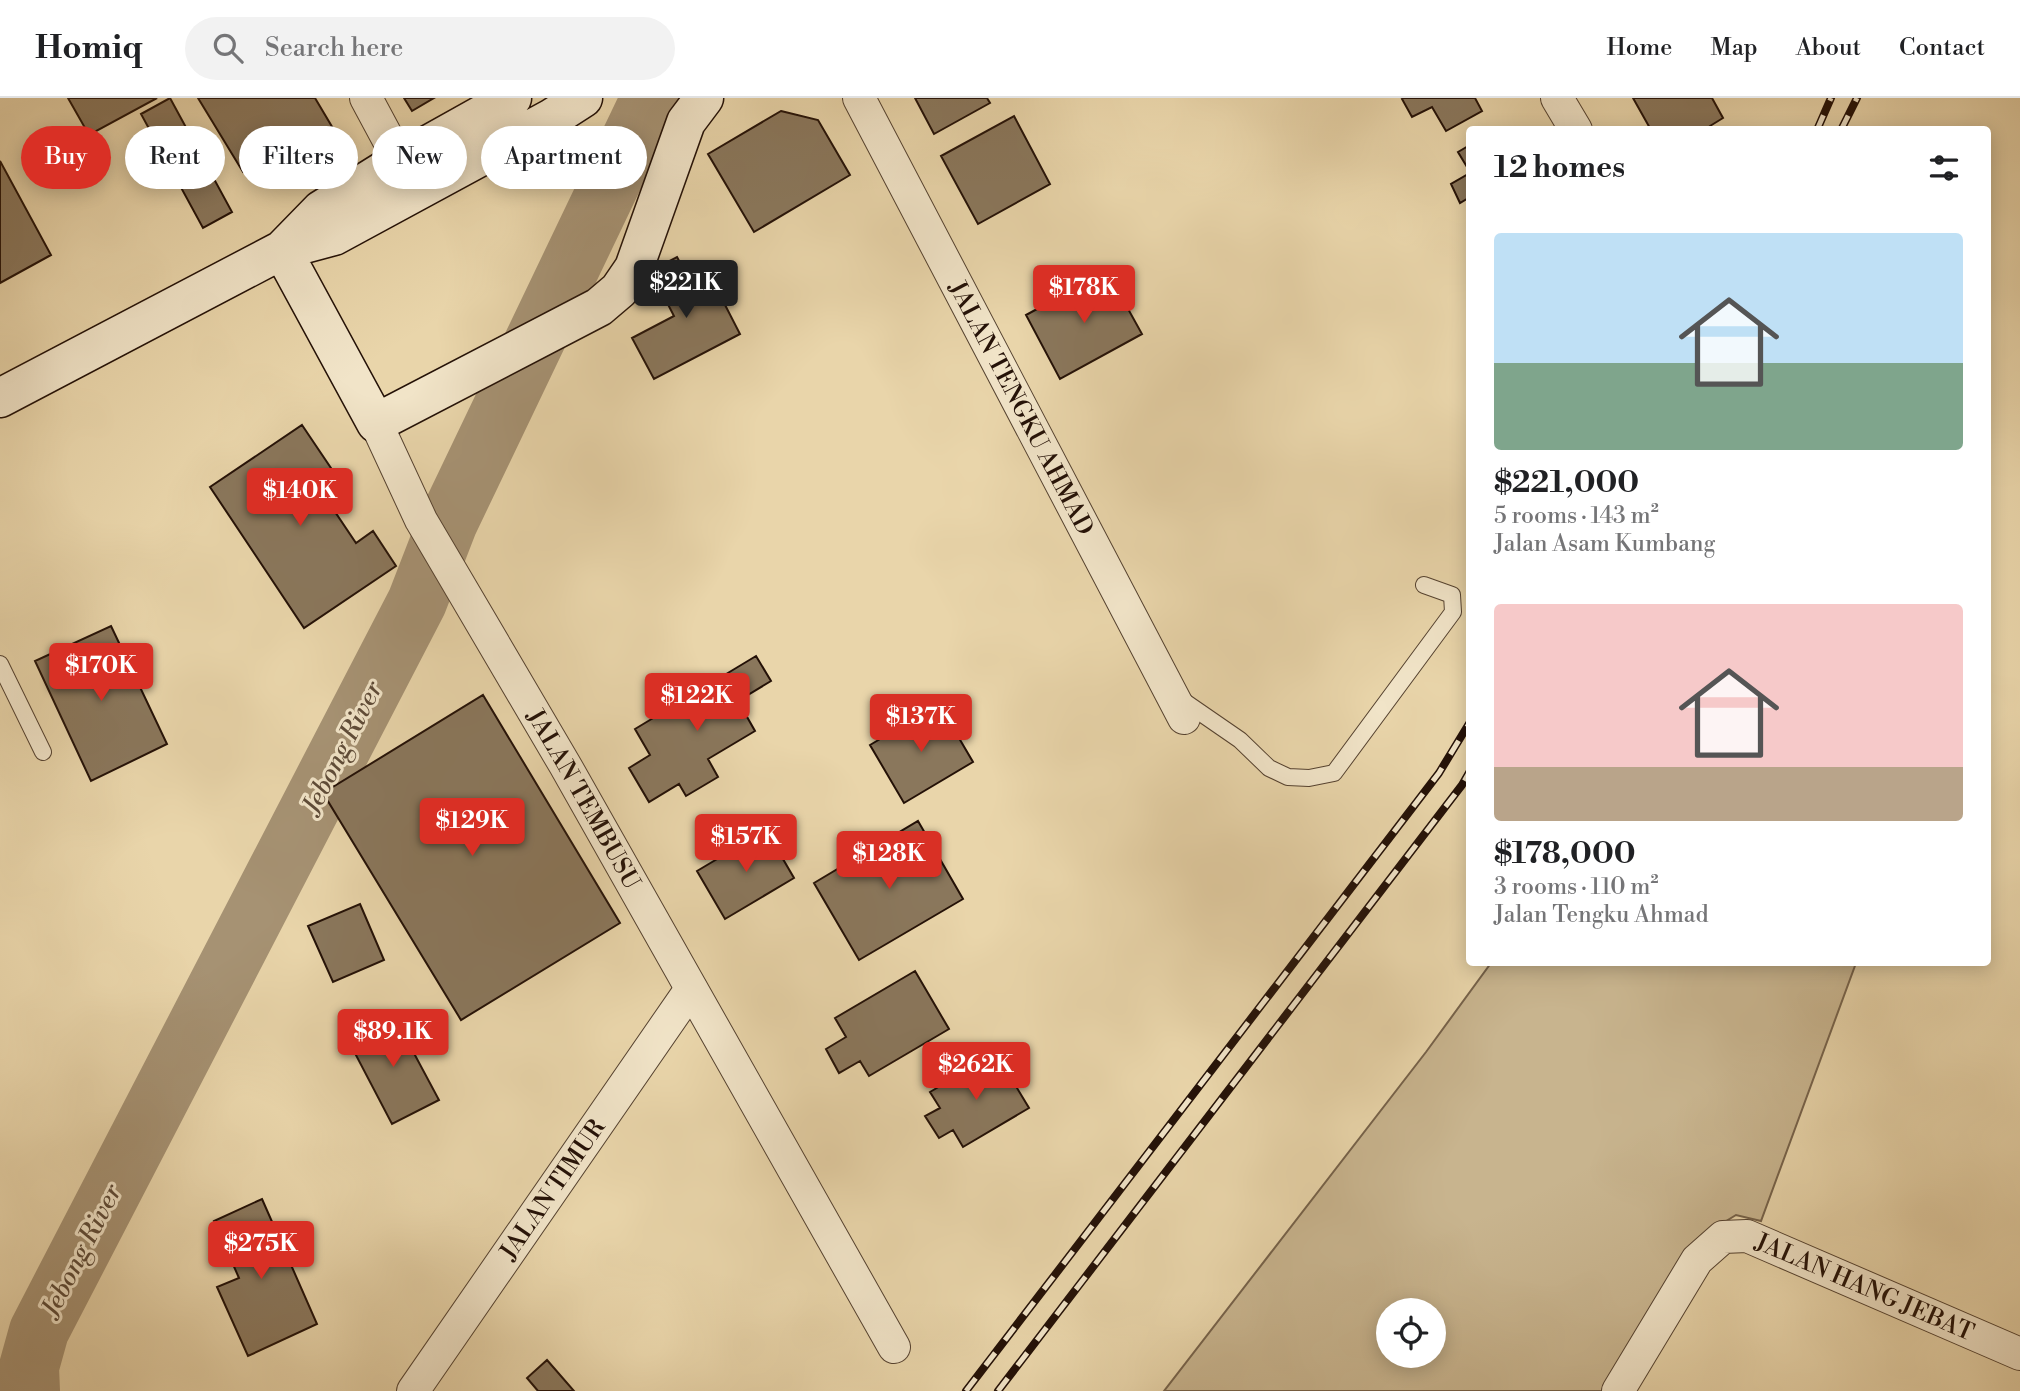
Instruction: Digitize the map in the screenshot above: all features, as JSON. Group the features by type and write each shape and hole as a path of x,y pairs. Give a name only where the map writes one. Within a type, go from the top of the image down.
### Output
{"main road":[{"path":"467,132 512,98"},
{"path":"467,153 552,118 583,98"},
{"path":"376,423 599,307 619,290 635,268 686,122 704,98"},
{"path":"0,398 282,250 334,236 393,189"},
{"name":"JALAN TEMBUSU","path":"282,250 376,423"}],"street":[{"path":"366,98 381,126"},
{"name":"JALAN TENGKU AHMAD","path":"859,98 1184,718"},
{"path":"1557,98 1574,126"},
{"name":"JALAN TEMBUSU","path":"376,423 421,520 571,777 894,1346"},
{"name":"JALAN TIMUR","path":"413,1391 691,989"},
{"name":"JALAN HANG JEBAT","path":"1618,1391 1697,1260 1723,1237 1748,1236 2020,1354"}],"lane":[{"path":"1169,690 1240,740 1269,768 1288,777 1309,778 1334,773 1453,612 1452,595 1424,585"},
{"path":"0,664 44,752"}],"shaded area":[{"path":"1489,966 1855,966 1761,1221 1736,1215 1697,1239 1608,1391 1164,1391 1426,1052"}],"building":[{"path":"68,98 157,98 106,126 84,126"},
{"path":"170,98 185,126 148,126 141,114"},
{"path":"198,98 315,98 332,126 239,126 239,165 225,142 225,126 215,126"},
{"path":"404,98 434,98 412,111"},
{"path":"915,98 987,98 990,103 934,134"},
{"path":"1475,98 1482,111 1446,131 1432,107 1412,117 1402,99"},
{"path":"1633,98 1712,98 1723,118 1710,126 1649,126"},
{"path":"781,111 818,120 850,175 754,232 708,154"},
{"path":"1014,116 1050,184 978,224 941,156"},
{"path":"1466,147 1466,165 1458,152"},
{"path":"0,161 51,255 0,283"},
{"path":"1466,175 1466,199 1460,203 1451,184"},
{"path":"182,189 219,189 232,212 203,228"},
{"path":"677,257 686,274 704,264 740,334 654,379 632,338 674,316 659,287 666,284 658,267"},
{"path":"1107,271 1142,334 1060,379 1026,315"},
{"path":"302,425 339,480 321,491 356,543 373,531 396,566 304,628 210,487"},
{"path":"111,626 167,744 91,781 35,661"},
{"path":"756,656 771,681 738,701 755,731 708,759 718,777 686,796 679,784 649,802 629,768 650,755 635,729"},
{"path":"483,695 620,923 461,1020 323,793"},
{"path":"939,704 973,762 904,803 870,745"},
{"path":"918,821 963,899 859,960 814,883"},
{"path":"766,830 794,878 725,919 697,871"},
{"path":"360,904 384,960 333,982 308,926"},
{"path":"915,971 949,1029 869,1076 860,1061 839,1073 826,1049 846,1037 835,1018"},
{"path":"393,1014 439,1100 392,1124 347,1038"},
{"path":"996,1053 1029,1108 963,1147 953,1130 939,1138 925,1116 940,1108 930,1092"},
{"path":"262,1199 317,1324 248,1356 217,1287 239,1278 214,1221"},
{"path":"547,1360 574,1391 538,1391 527,1378"}],"waterway":[{"name":"Jebong River","path":"30,1391 29,1367 39,1331 417,602 448,522 651,98"}],"railway":[{"path":"1819,126 1831,98"},
{"path":"1843,126 1857,98"},
{"path":"966,1391 1439,773 1466,729"},
{"path":"998,1391 1466,778"}]}
